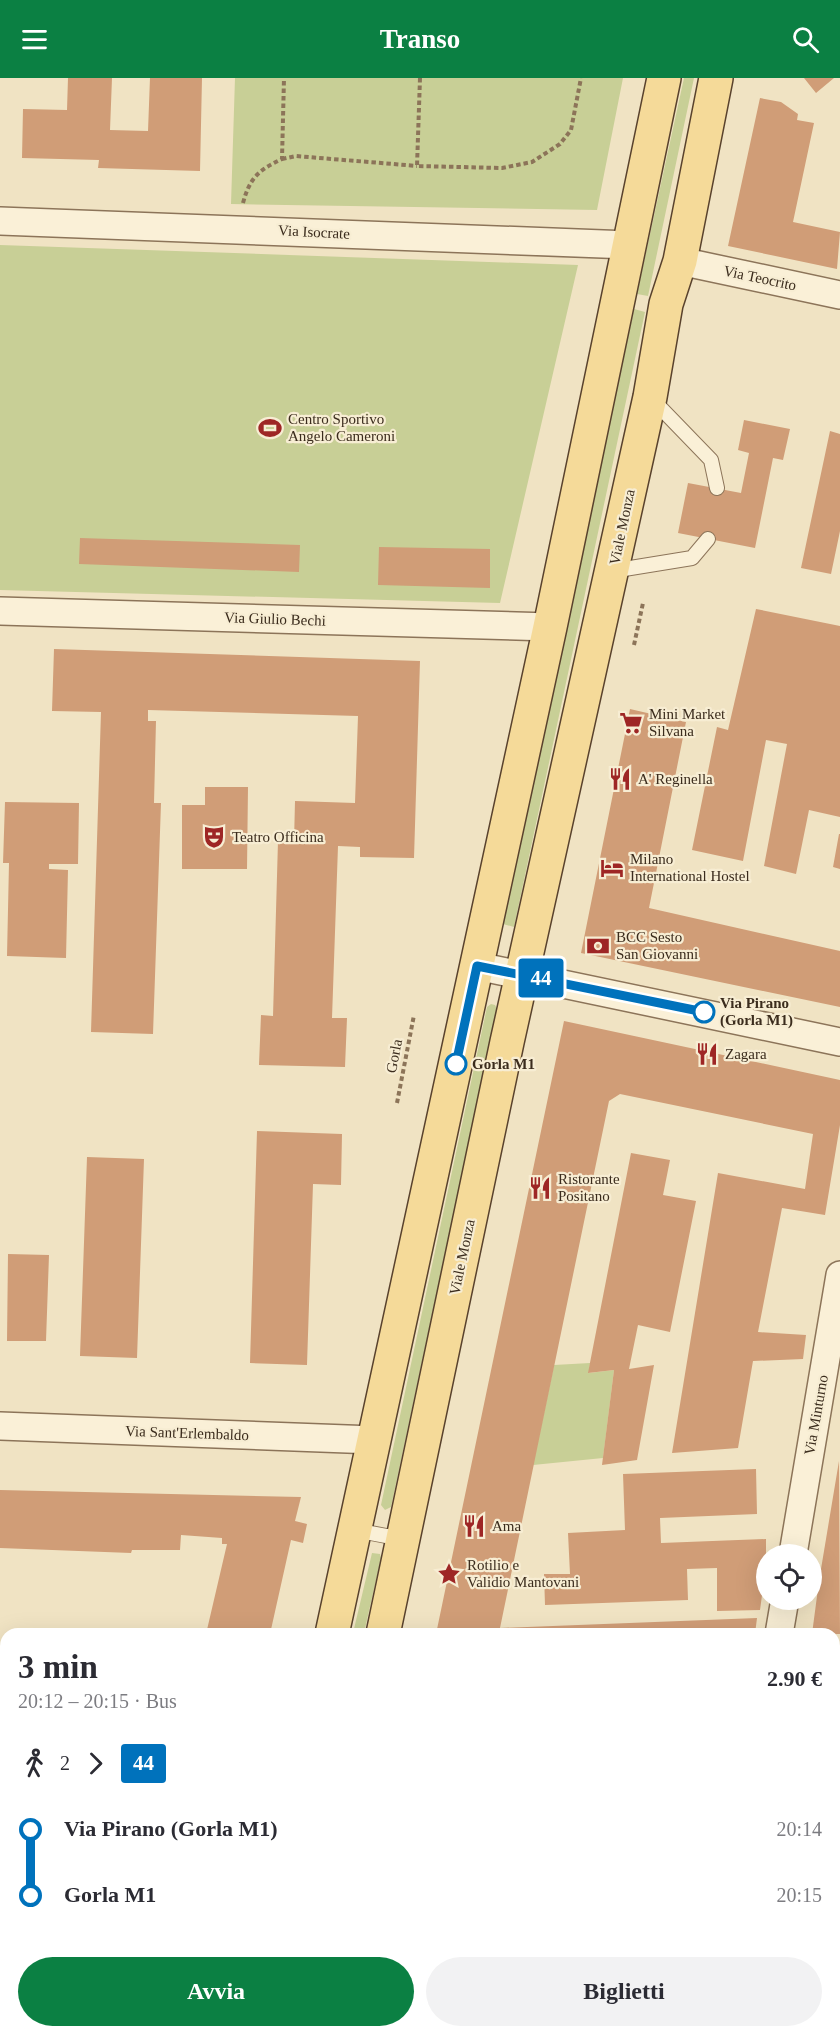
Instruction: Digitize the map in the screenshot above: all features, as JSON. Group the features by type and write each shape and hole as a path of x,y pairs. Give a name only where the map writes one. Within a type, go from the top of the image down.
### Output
{"main road":[{"path":"333,1628 550,627 664,78"},
{"name":"Viale Monza","path":"384,1628 650,397 666,304 680,261 716,78"}],"street":[{"name":"Via Isocrate","path":"0,221 629,245"},
{"name":"Via Teocrito","path":"680,261 840,296"},
{"name":"Via Giulio Bechi","path":"0,610 550,627"},
{"path":"477,966 840,1042"},
{"name":"Via Minturno","path":"795,1544 840,1275"},
{"name":"Via Sant'Erlembaldo","path":"0,1425 374,1440"},
{"path":"780,1628 783,1610"}],"lane":[{"path":"650,397 711,460 717,488"},
{"path":"612,571 692,558 708,539"},
{"path":"355,1530 402,1539"}],"path":[{"path":"282,159 284,78"},
{"path":"417,166 420,78"},
{"path":"243,229 243,204 246,191 258,171 282,159 296,156 417,166 502,168 532,162 560,144 571,130 581,78"},
{"path":"634,645 643,603"},
{"name":"Gorla","path":"397,1103 414,1015"}],"green space":[{"path":"235,78 623,78 597,210 231,204"},
{"path":"684,78 694,78 648,296 637,294"},
{"name":"Centro Sportivo Angelo Cameroni","path":"0,245 578,265 500,603 0,590"},
{"path":"634,309 645,312 514,927 503,924"},
{"path":"491,1004 497,1009 391,1507 385,1510 381,1505 487,1007"},
{"path":"590,1363 589,1373 614,1370 603,1458 533,1465 554,1365"},
{"path":"372,1553 380,1554 365,1628 354,1628"}],"building":[{"path":"68,78 112,78 110,130 148,131 150,78 202,78 200,171 98,168 99,160 22,158 23,109 67,110"},
{"path":"804,78 834,78 816,93"},
{"path":"760,98 781,102 798,114 797,120 814,123 793,222 840,232 837,269 728,246"},
{"path":"744,420 790,429 783,460 773,458 755,548 678,533 688,483 741,493 749,453 738,450"},
{"path":"830,431 840,434 840,531 831,574 801,568"},
{"path":"80,538 300,545 299,572 79,564"},
{"path":"379,547 490,549 490,588 378,585"},
{"path":"756,609 840,626 840,817 809,810 796,874 764,866 787,744 766,740 743,861 692,850 717,727 728,730"},
{"path":"54,649 420,661 414,858 360,857 360,847 338,846 332,1018 347,1018 345,1067 259,1065 261,1015 273,1016 278,841 294,842 295,801 355,803 358,716 148,710 148,721 156,721 154,803 161,803 153,1034 91,1032 101,712 52,711"},
{"path":"630,709 686,722 649,908 840,951 840,1007 581,953"},
{"name":"Teatro Officina","path":"205,787 248,787 247,869 182,869 182,805 205,805"},
{"path":"5,802 79,803 78,864 49,864 49,869 68,870 66,958 7,956 9,863 3,863"},
{"path":"840,834 840,869 833,867"},
{"path":"564,1021 840,1080 840,1125 825,1215 782,1208 758,1332 806,1335 803,1359 753,1361 738,1448 672,1453 718,1173 805,1189 813,1134 620,1094 609,1101 500,1628 437,1628"},
{"path":"257,1131 342,1134 341,1185 313,1184 307,1365 250,1363"},
{"path":"631,1153 670,1160 663,1195 696,1201 670,1332 638,1325 629,1369 654,1365 637,1460 602,1465 614,1370 588,1373"},
{"path":"87,1157 144,1159 137,1358 80,1356"},
{"path":"8,1254 49,1255 46,1341 7,1341"},
{"path":"839,1461 840,1628 813,1628 815,1610 822,1610 822,1563"},
{"path":"756,1469 757,1514 660,1518 661,1543 766,1539 766,1544 756,1544 756,1610 760,1610 717,1611 717,1568 687,1569 688,1600 545,1605 544,1574 570,1574 568,1533 625,1530 623,1474"},
{"path":"0,1490 301,1497 295,1521 307,1524 303,1543 291,1540 271,1628 207,1628 227,1544 222,1544 222,1538 181,1535 180,1550 132,1550 131,1553 0,1548"},
{"path":"757,1618 756,1628 500,1628"}],"bus line":[{"name":"44","path":"456,1064 477,966 704,1012"}],"place":[{"name":"Centro Sportivo Angelo Cameroni","path":"270,428"},
{"name":"Mini Market Silvana","path":"631,723"},
{"name":"A' Reginella","path":"620,779"},
{"name":"Teatro Officina","path":"214,837"},
{"name":"Milano International Hostel","path":"612,868"},
{"name":"BCC Sesto San Giovanni","path":"598,946"},
{"name":"Via Pirano (Gorla M1)","path":"704,1012"},
{"name":"Zagara","path":"707,1054"},
{"name":"Gorla M1","path":"456,1064"},
{"name":"Ristorante Positano","path":"540,1188"},
{"name":"Ama","path":"474,1526"},
{"name":"Rotilio e Validio Mantovani","path":"449,1574"}]}
